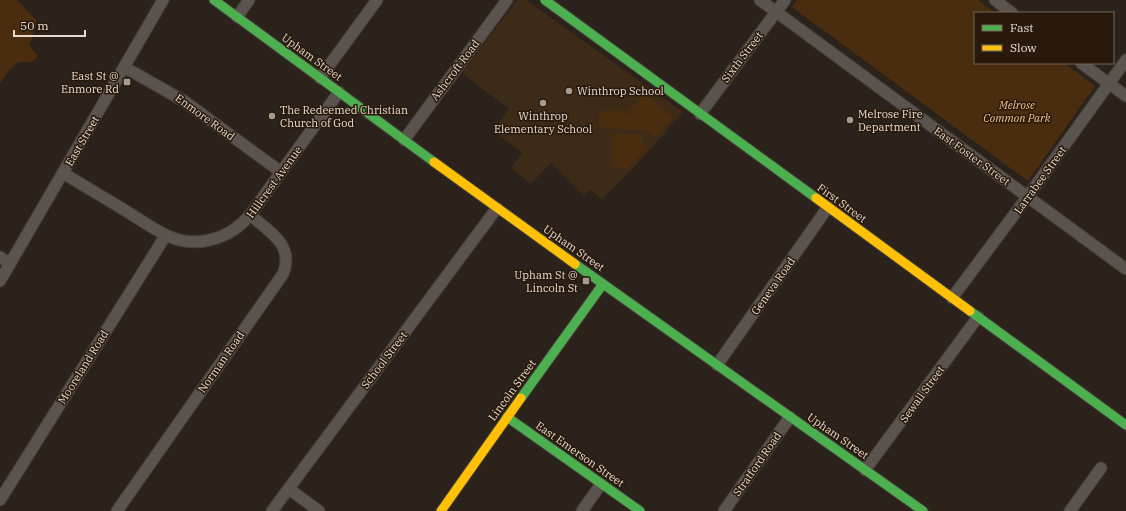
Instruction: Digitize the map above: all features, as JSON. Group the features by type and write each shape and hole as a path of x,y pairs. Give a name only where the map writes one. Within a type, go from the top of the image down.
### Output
{"street":[{"name":"East Street","path":"0,281 164,0"},
{"name":"Upham Street","path":"214,0 497,208 923,511"},
{"path":"237,17 249,0"},
{"path":"320,78 377,0"},
{"name":"Ashcroft Road","path":"404,140 507,0"},
{"name":"First Street","path":"545,0 1126,425"},
{"name":"East Foster Street","path":"760,0 1126,269"},
{"name":"Sixth Street","path":"700,114 785,0"},
{"path":"995,0 1011,12"},
{"name":"Larrabee Street","path":"952,298 1126,60"},
{"path":"1082,64 1126,96"},
{"name":"Enmore Road","path":"124,67 184,101 281,172"},
{"name":"Hillcrest Avenue","path":"63,173 166,235 180,240 194,242 215,239 234,230 250,215 339,92"},
{"name":"School Street","path":"272,511 497,208"},
{"name":"Geneva Road","path":"717,365 828,208"},
{"name":"Norman Road","path":"117,511 283,274 286,258 283,246 278,238 250,215"},
{"name":"Mooreland Road","path":"0,500 166,235"},
{"path":"0,257 10,264"},
{"name":"Lincoln Street","path":"441,511 603,284"},
{"name":"Sewall Street","path":"866,470 978,318"},
{"name":"Stratford Road","path":"724,511 790,416"},
{"name":"East Emerson Street","path":"507,417 640,511"},
{"path":"1070,511 1101,468"},
{"path":"582,511 601,484"},
{"path":"289,489 319,511"}],"shaded area":[{"name":"Winthrop School","path":"517,0 526,0 683,112 639,162 602,199 590,190 584,196 551,163 531,184 511,168 522,153 493,131 509,109 462,73"}],"green space":[{"path":"0,0 17,0 36,20 35,29 29,45 37,55 36,59 32,61 21,62 15,65 0,83"},
{"name":"Melrose Common Park","path":"797,0 978,0 994,12 974,12 974,64 1065,64 1095,86 1028,181 792,7"},
{"path":"645,93 673,118 655,137 648,131 600,127 599,113 604,110 625,111 633,117 628,111"},
{"path":"614,134 638,135 641,137 645,150 627,169 612,166 611,136"}],"traffic: fast":[{"path":"214,0 434,162"},
{"path":"545,0 816,198"},
{"path":"575,264 923,511"},
{"path":"521,398 603,284"},
{"path":"970,311 1126,425"},
{"path":"507,417 640,511"}],"traffic: slow":[{"path":"434,162 575,264"},
{"path":"816,198 970,311"},
{"path":"441,511 521,398"}],"place":[{"name":"East St @ Enmore Rd","path":"127,82"},
{"name":"Winthrop School","path":"569,91"},
{"name":"Winthrop Elementary School","path":"543,103"},
{"name":"The Redeemed Christian Church of God","path":"272,116"},
{"name":"Melrose Fire Department","path":"850,120"},
{"name":"Upham St @ Lincoln St","path":"586,281"}]}
